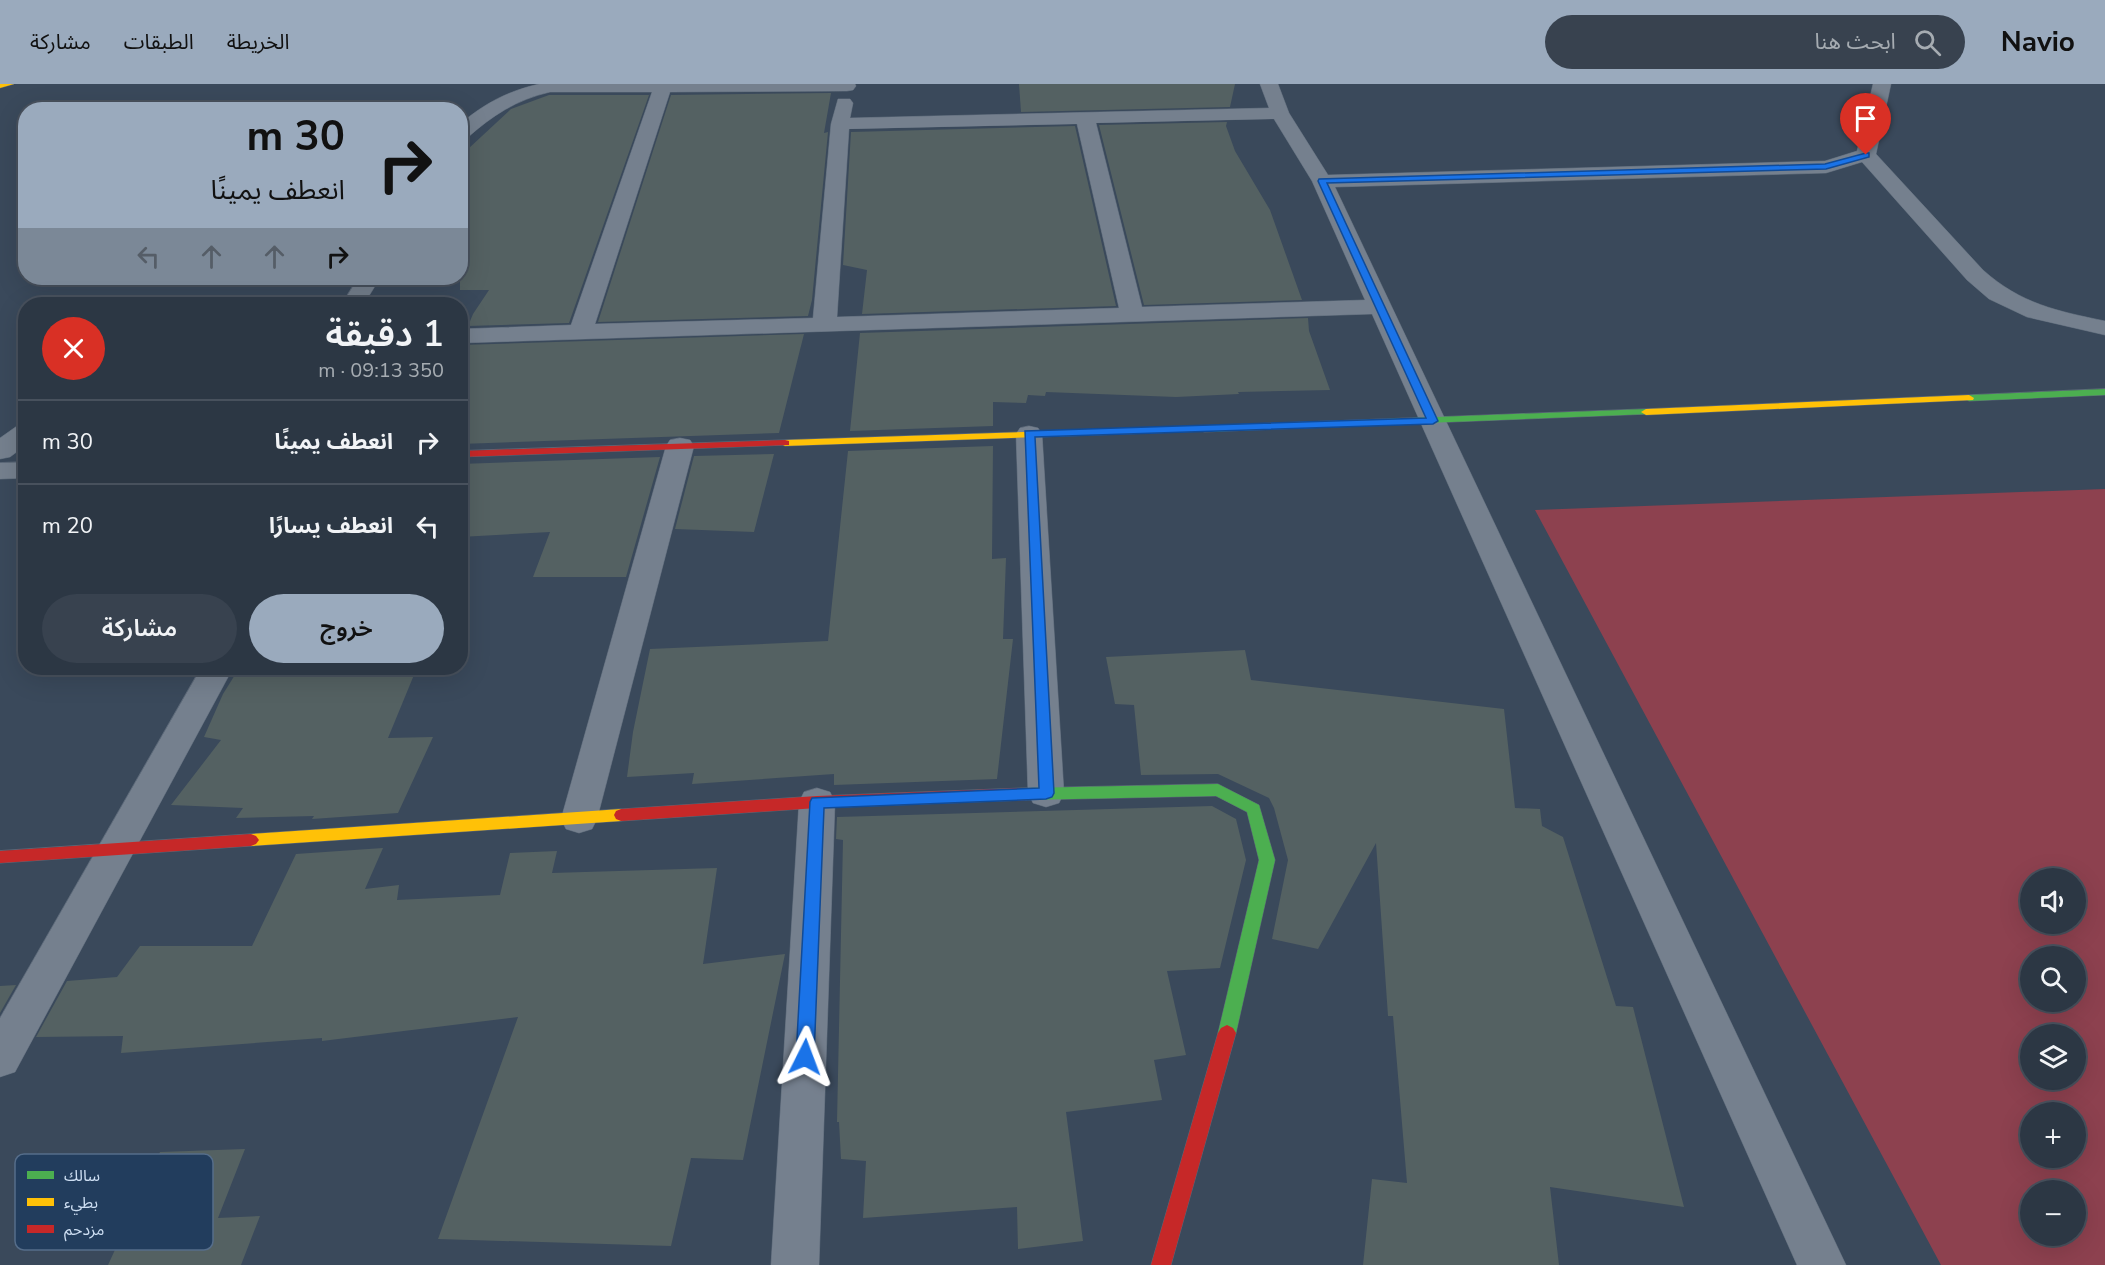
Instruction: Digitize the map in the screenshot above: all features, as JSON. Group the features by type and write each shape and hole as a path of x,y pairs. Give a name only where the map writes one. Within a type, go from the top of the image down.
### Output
{"street":[{"path":"0,86 10,84"},
{"path":"1866,155 1882,84"},
{"path":"468,127 493,105 519,93 550,87 847,85 840,124 824,325"},
{"path":"580,333 662,88"},
{"path":"840,124 1085,117 1274,98 1322,181 1822,1265"},
{"path":"1085,117 1132,315"},
{"path":"1322,181 1826,167 1866,155"},
{"path":"1866,155 1994,292 2013,304 2067,321 2105,328"},
{"path":"468,336 1380,307"},
{"path":"468,454 1433,421 2105,392"},
{"path":"1029,434 1046,793"},
{"path":"0,451 18,438"},
{"path":"579,819 680,446"},
{"path":"0,471 18,470"},
{"path":"0,1058 213,675"},
{"path":"0,856 115,851 817,802 1046,793 1218,790 1254,809 1267,860 1231,1021 1161,1265"},
{"path":"795,1265 817,802"}],"shaded area":[{"path":"2105,489 2105,1265 1941,1265 1535,510"}],"building":[{"path":"1019,84 1235,84 1230,107 1021,112"},
{"path":"831,93 824,133 828,132 812,300 808,316 598,322 671,95"},
{"path":"549,95 649,95 569,323 468,326 489,290 460,290 460,285 468,285 468,149 511,109"},
{"path":"1227,122 1226,126 1235,151 1270,210 1302,300 1144,305 1099,125"},
{"path":"1075,126 1116,306 862,314 867,270 843,265 851,132"},
{"path":"1308,318 1309,331 1330,390 1238,392 1239,394 1176,397 1046,392 1045,396 1028,395 1026,403 993,402 993,426 850,431 860,333"},
{"path":"804,334 779,433 468,444 468,345"},
{"path":"993,446 992,559 1006,558 1003,639 1013,639 997,779 834,785 834,774 692,784 694,773 627,777 633,732 650,649 828,641 848,451"},
{"path":"774,454 754,532 675,529 694,456"},
{"path":"660,457 626,577 533,577 550,532 468,537 468,464"},
{"path":"1245,650 1251,680 1504,709 1515,808 1540,809 1542,826 1563,837 1616,1006 1633,1007 1684,1207 1550,1187 1559,1265 1363,1265 1372,1179 1407,1183 1393,1016 1388,1016 1376,843 1318,949 1272,939 1288,860 1274,808 1269,798 1218,774 1141,775 1134,705 1115,704 1106,657"},
{"path":"235,675 414,675 388,738 433,737 398,813 312,819 314,816 236,818 243,808 171,805 221,740 204,737 223,694"},
{"path":"1212,806 1236,819 1246,860 1220,968 1167,971 1186,1055 1154,1060 1162,1100 1066,1112 1083,1241 1018,1249 1017,1207 863,1218 866,1161 841,1159 839,1122 837,1122 843,840 836,839 837,817"},
{"path":"383,848 365,889 399,885 397,900 500,895 510,853 557,851 552,873 717,868 703,964 785,954 743,1160 691,1158 671,1246 438,1239 518,1017 322,1041 322,1038 121,1053 123,1036 36,1037 67,981 117,977 140,946 252,946 296,854"},
{"path":"16,985 0,1013 0,986"},
{"path":"245,1149 218,1218 260,1216 241,1265 108,1265 115,1250 213,1250 213,1154 159,1154 160,1152"}],"traffic: fast":[{"path":"1969,398 2105,392"},
{"path":"1204,429 1646,412"},
{"path":"1026,794 1218,790 1254,809 1267,860 1227,1033"}],"traffic: slow":[{"path":"0,86 10,84"},
{"path":"1646,412 1969,398"},
{"path":"785,443 1204,429"},
{"path":"251,840 621,815"}],"traffic: jam":[{"path":"468,454 785,443"},
{"path":"621,815 817,802 1026,794"},
{"path":"0,857 251,840"},
{"path":"1161,1265 1227,1033"}],"route":[{"path":"805,1057 817,802 1046,793 1029,434 1433,421 1322,181 1826,167 1866,155"}]}
